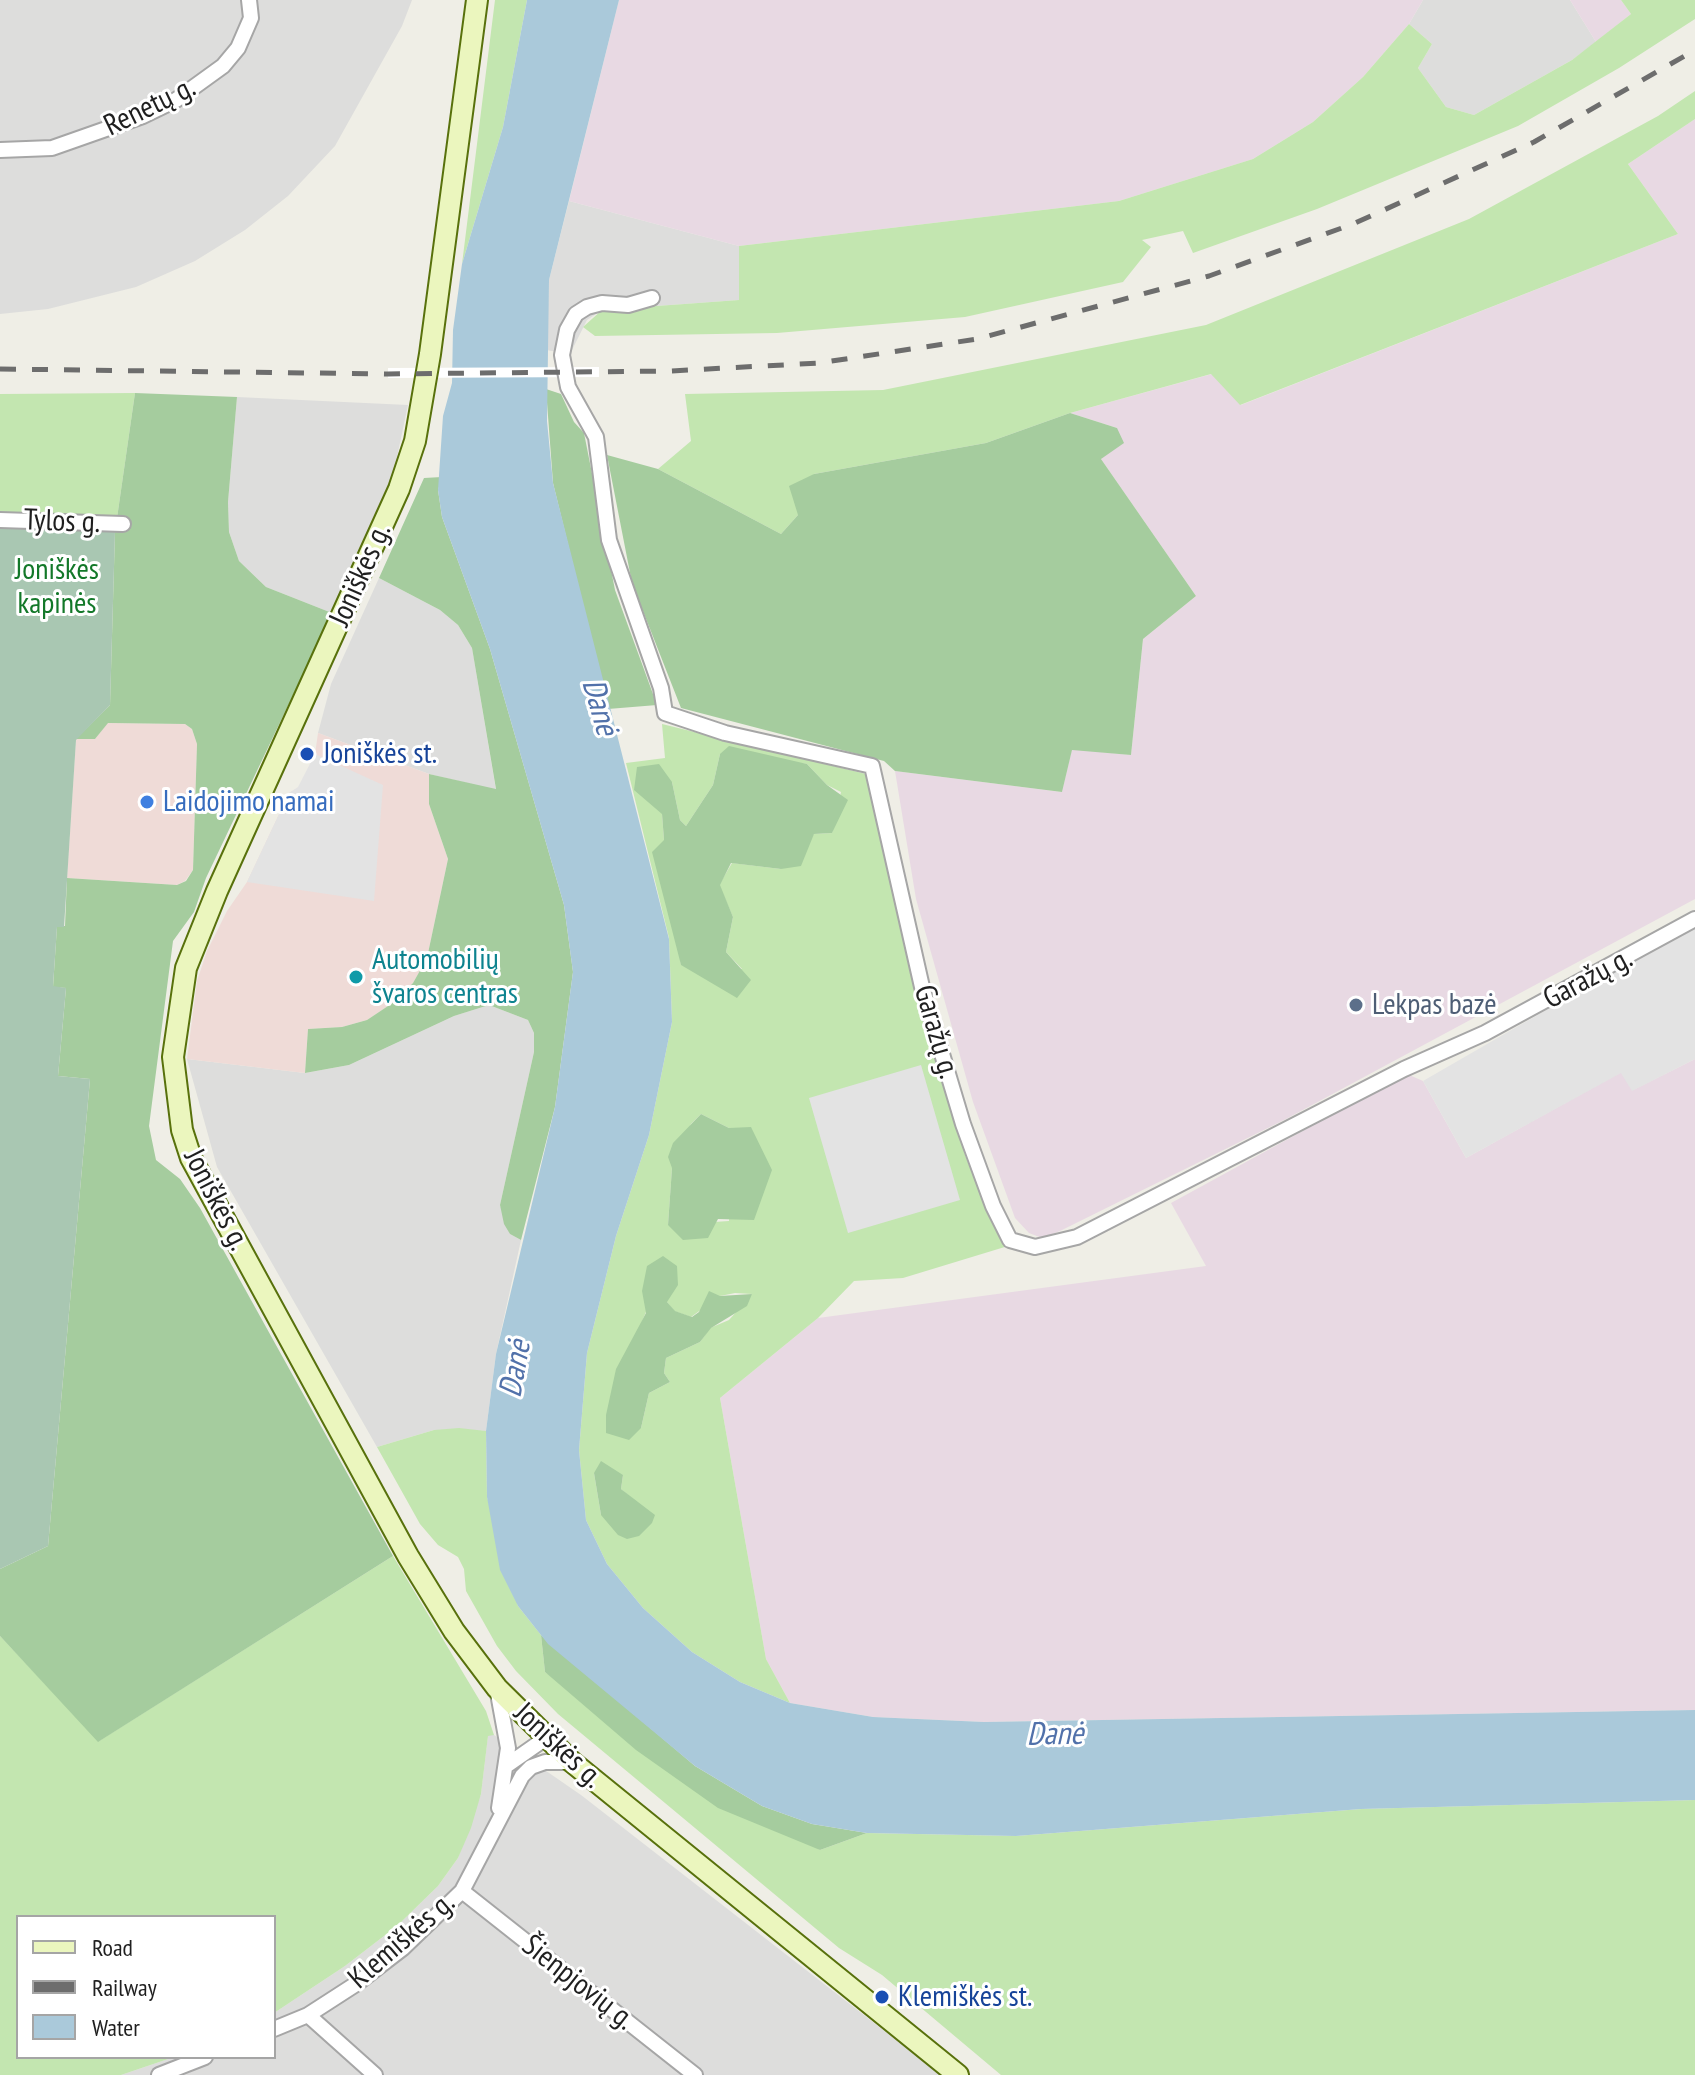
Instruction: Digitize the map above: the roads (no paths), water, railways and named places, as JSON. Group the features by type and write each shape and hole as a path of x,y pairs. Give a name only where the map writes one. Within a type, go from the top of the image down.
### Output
{"main road":[{"name":"Joniškės g.","path":"477,0 430,354 411,454 399,489 199,932 186,968 173,1057 176,1099 191,1158 408,1556 454,1631 497,1688 572,1762 958,2075"}],"street":[{"name":"Renetų g.","path":"0,150 52,148 143,116 176,100 223,66 238,48 251,18 249,0"},
{"name":"Garažų g.","path":"652,298 628,305 602,303 587,307 576,314 567,330 562,355 568,387 596,437 609,540 661,688 665,713 725,733 872,766 922,987 963,1124 993,1206 1010,1240 1035,1247 1077,1237 1404,1069 1485,1033 1695,919"},
{"name":"Tylos g.","path":"0,520 123,524"},
{"name":"Klemiškės g.","path":"276,2028 308,2015 356,1984 403,1948 462,1891 489,1843 497,1820 508,1748 497,1688"},
{"name":"Klemiškės g.","path":"497,1820 546,1738"},
{"path":"506,1766 546,1738"},
{"path":"531,1767 545,1762 572,1762"},
{"name":"Šienpjovių g.","path":"462,1891 695,2075"},
{"path":"308,2015 375,2075"},
{"path":"159,2075 200,2059"}],"water":[{"name":"Danė","path":"527,0 619,0 549,280 547,421 553,483 669,939 672,1022 649,1135 616,1236 587,1353 579,1450 586,1520 607,1564 643,1608 692,1652 740,1682 790,1703 873,1717 984,1722 1695,1710 1695,1800 1361,1809 1016,1836 867,1833 812,1824 762,1806 695,1766 548,1644 518,1606 500,1570 487,1497 486,1431 496,1354 555,1107 573,972 564,905 490,649 442,517 438,490 443,416 452,383 453,330 462,264 503,127"}],"railway":[{"path":"0,369 388,374 670,371 819,363 977,339 1209,276 1353,224 1534,142 1695,50"}],"place":[{"name":"Joniškės st.","path":"307,754"},
{"name":"Laidojimo namai","path":"147,802"},
{"name":"Automobilių švaros centras","path":"356,977"},
{"name":"Lekpas bazė","path":"1356,1005"},
{"name":"Klemiškės st.","path":"882,1997"}],"park label":[{"name":"Joniškės kapinės","path":"57,587"}]}
